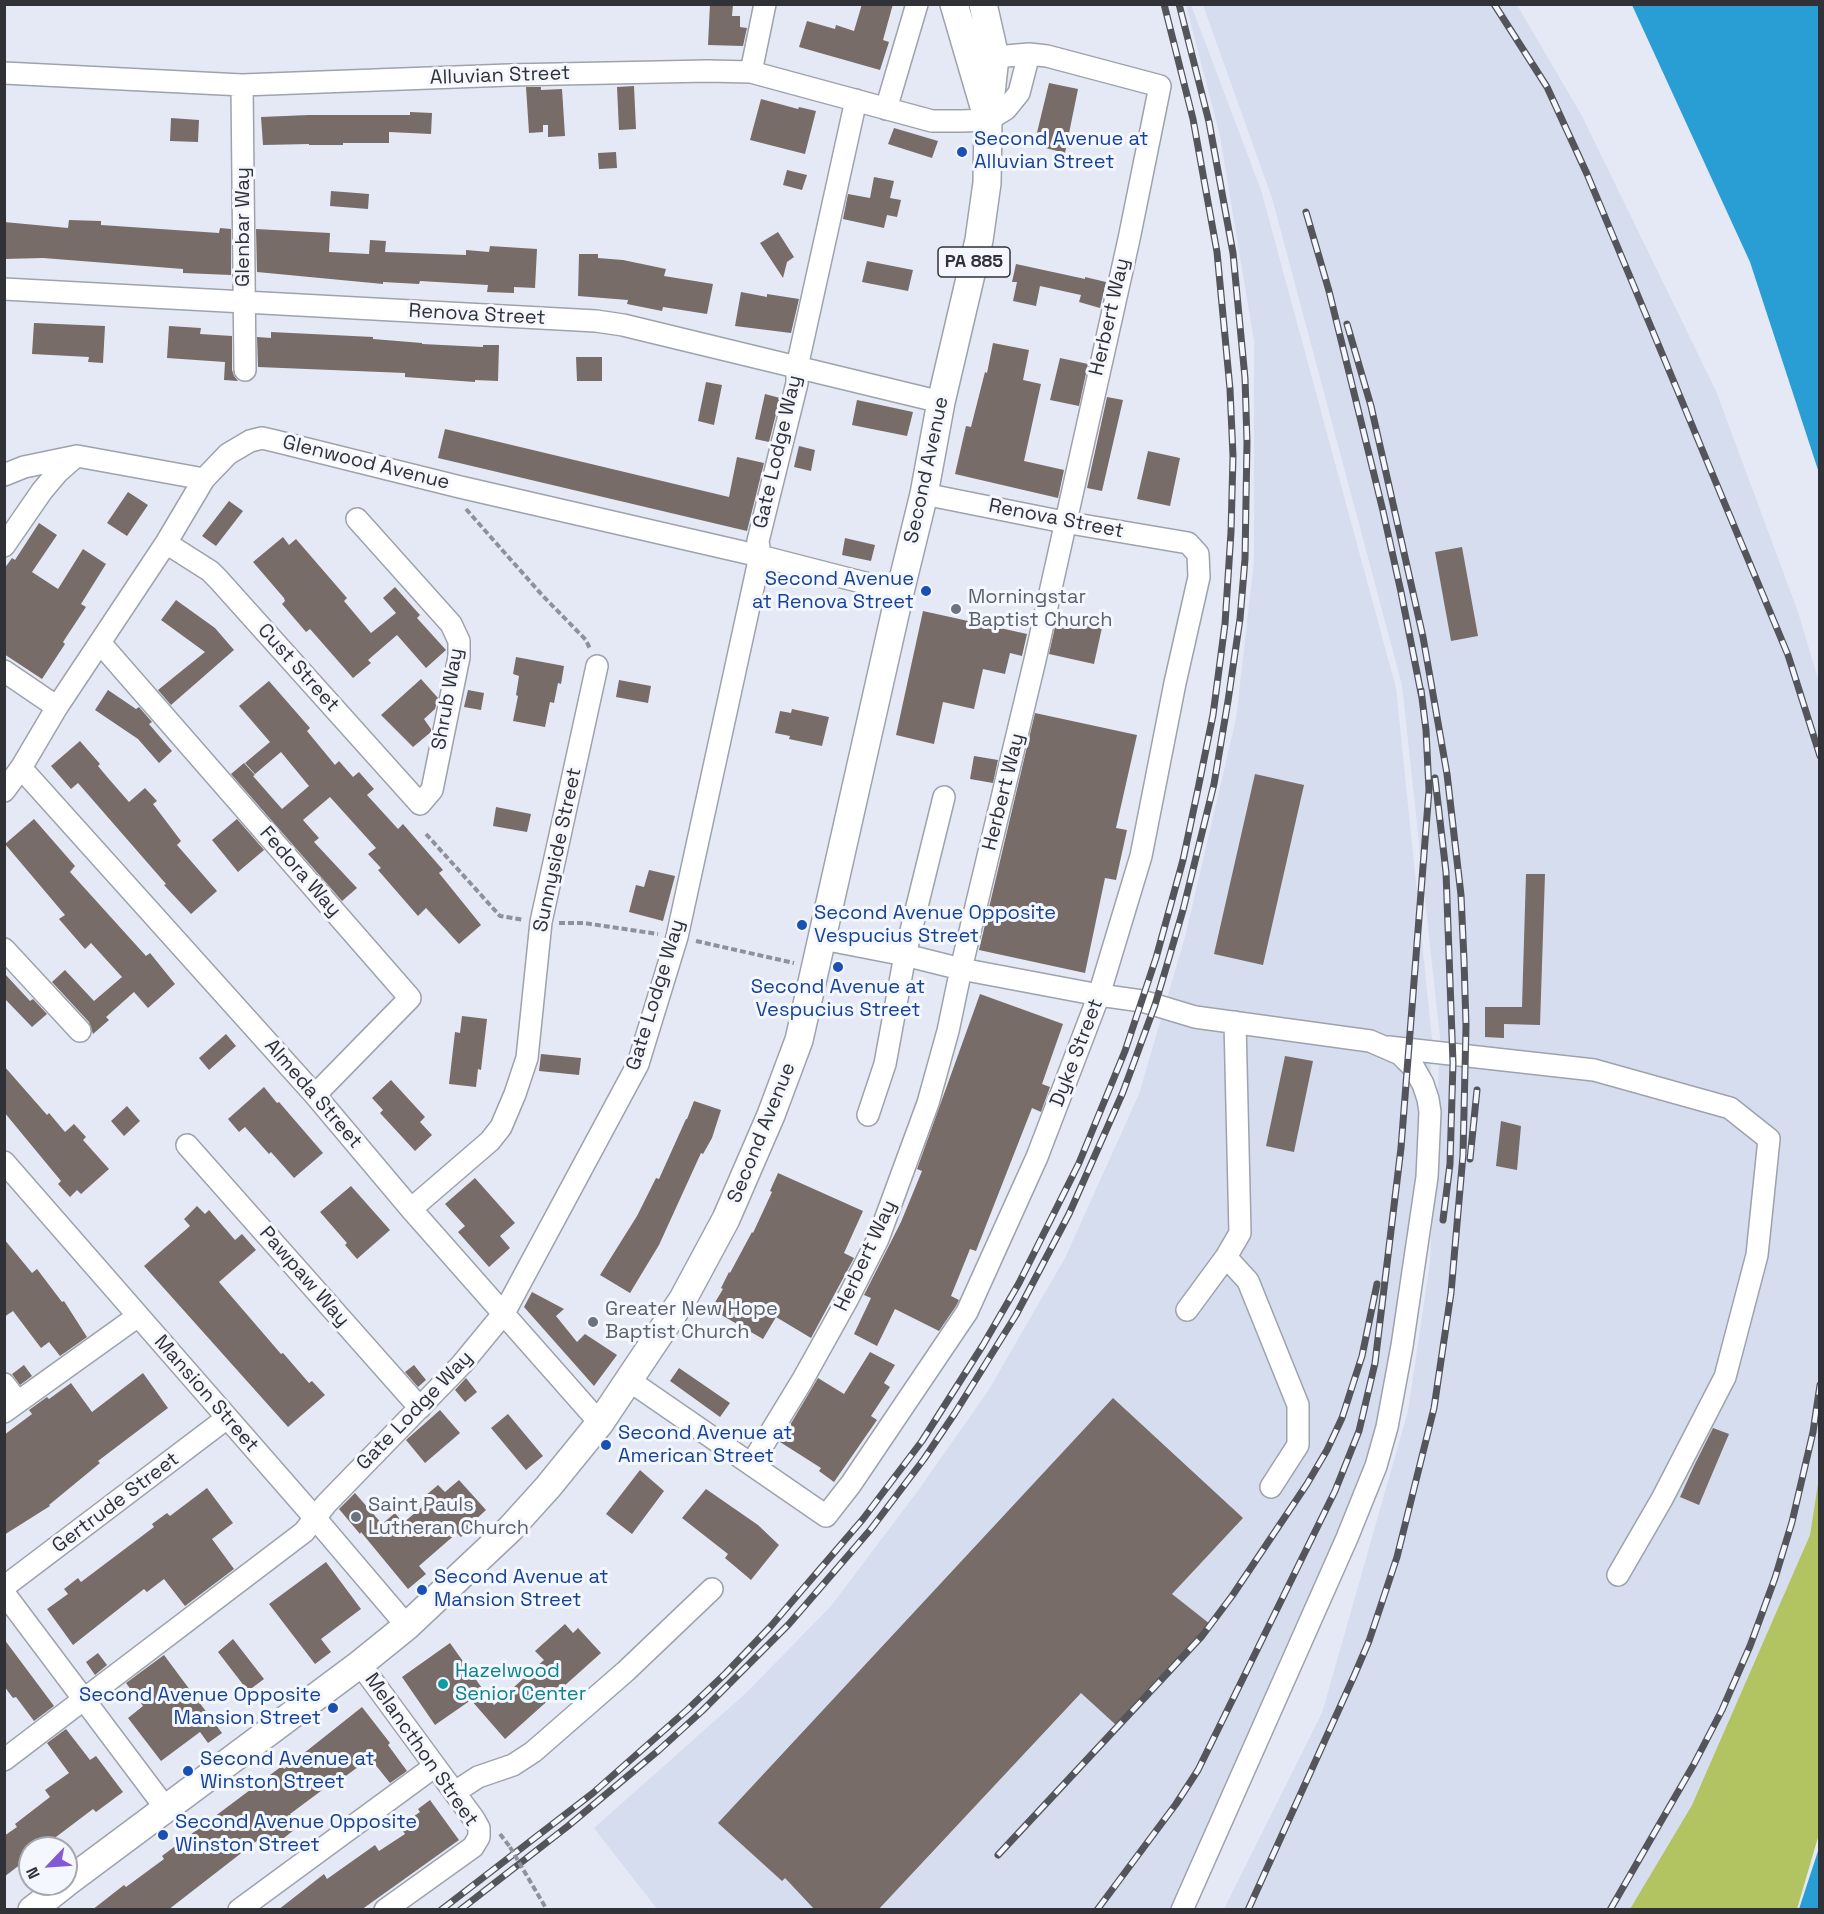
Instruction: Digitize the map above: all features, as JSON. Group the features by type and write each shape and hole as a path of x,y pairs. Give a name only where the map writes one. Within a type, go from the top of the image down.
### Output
{"main road":[{"name":"Second Avenue","path":"954,4 988,120"},
{"name":"Second Avenue","path":"78,1875 360,1664 407,1626 510,1529 600,1424 683,1299 705,1260 746,1175 799,1040 924,494 941,402 979,240 987,183 988,120 995,57 983,4"},
{"name":"Second Avenue","path":"32,1910 50,1896"}],"street":[{"path":"751,72 765,4"},
{"path":"886,108 917,4"},
{"path":"988,120 1006,109 1019,93 1029,54 995,57"},
{"name":"Herbert Way","path":"752,1463 846,1302 878,1239 928,1103 948,1031 1035,660 1160,86 1047,56 1029,54"},
{"name":"Alluvian Street","path":"4,73 242,85 520,75 751,72 932,121 988,120"},
{"name":"Glenbar Way","path":"242,85 245,370"},
{"name":"Gate Lodge Way","path":"4,1760 304,1532 326,1504 462,1364 504,1313 639,1064 677,937 760,556 758,541 797,383 797,367 856,100"},
{"name":"Renova Street","path":"4,289 596,321 623,325 941,402"},
{"name":"Glenwood Avenue","path":"4,791 166,543 204,479 228,454 250,441 262,438 460,487 760,556 900,592"},
{"path":"4,546 42,491 58,472 77,456"},
{"path":"4,475 24,467 77,456 204,479"},
{"name":"Renova Street","path":"924,494 1064,522 1188,543"},
{"name":"Shrub Way","path":"357,519 450,624 459,641 459,657 432,790 420,804"},
{"name":"Cust Street","path":"166,543 218,579 420,804"},
{"name":"Dyke Street","path":"752,1463 826,1516 851,1484 967,1312 1037,1157 1099,995 1141,856 1175,683 1199,578 1198,554 1188,543"},
{"name":"Fedora Way","path":"101,644 410,998 315,1095"},
{"name":"Sunnyside Street","path":"411,1209 490,1141 501,1127 515,1094 527,1058 541,922 597,666"},
{"path":"4,671 57,707"},
{"name":"Almeda Street","path":"21,768 315,1095 411,1209 600,1424"},
{"path":"868,1115 885,1064 905,955 944,797"},
{"path":"823,939 961,969 1142,1001 1195,1017 1370,1041 1400,1054 1414,1068 1423,1084 1428,1099 1430,1129 1426,1177 1402,1346 1387,1427 1365,1495 1347,1538 1182,1910"},
{"path":"4,949 80,1031"},
{"path":"1187,1310 1226,1257 1240,1233 1235,1022"},
{"path":"1387,1047 1594,1070 1730,1108 1769,1139 1757,1255 1725,1377 1662,1499 1618,1575"},
{"name":"Pawpaw Way","path":"187,1145 420,1408"},
{"name":"Mansion Street","path":"4,1162 407,1626"},
{"path":"1226,1257 1248,1281 1298,1405 1298,1445 1271,1487"},
{"path":"9,1399 138,1316"},
{"path":"630,1381 752,1463"},
{"name":"Gertrude Street","path":"4,1587 227,1418"},
{"path":"455,1792 478,1777 513,1765 533,1752 626,1671 712,1589"},
{"path":"4,1593 167,1810"},
{"name":"Melancthon Street","path":"360,1664 479,1828 479,1837 473,1847 385,1910"},
{"path":"239,1910 435,1766"}],"path":[{"path":"465,508 542,595 586,640 597,666"},
{"path":"426,834 500,916 532,921"},
{"path":"552,923 585,923 660,934"},
{"path":"694,940 798,964"},
{"path":"510,1847 547,1910"}],"shaded area":[{"path":"1186,5 1191,5 1261,190 1396,688 1432,1039 1423,1258 1400,1411 1193,1909 657,1909 594,1828 746,1693 831,1606 917,1492 988,1391 1065,1258 1139,1094 1185,937 1236,719 1254,561 1254,341 1220,136"},
{"path":"1203,5 1517,5 1582,116 1716,391 1798,612 1819,682 1819,1477 1810,1535 1692,1805 1630,1909 1224,1909 1322,1713 1408,1411 1430,1262 1440,1038 1402,685 1272,198"}],"green space":[{"path":"1819,1477 1819,1834 1797,1909 1630,1909 1692,1805 1810,1535"}],"water":[{"path":"1632,5 1819,5 1819,473 1750,262"},
{"path":"1819,1848 1819,1909 1799,1909"}],"building":[{"path":"710,4 733,4 732,16 740,16 740,27 747,28 743,46 708,45"},
{"path":"862,4 893,4 883,40 889,42 880,70 799,47 807,21 835,29 836,25 854,31"},
{"path":"1049,83 1078,89 1065,153 1034,145"},
{"path":"634,86 636,129 619,130 617,87"},
{"path":"526,87 541,87 541,90 562,89 565,136 548,137 548,125 543,125 543,132 529,133"},
{"path":"761,99 798,109 799,107 816,111 805,154 750,140"},
{"path":"410,112 432,113 431,134 389,132 389,143 263,145 261,117 410,115"},
{"path":"171,118 199,120 198,142 170,141"},
{"path":"894,128 938,141 932,158 888,144"},
{"path":"616,152 617,168 599,169 598,153"},
{"path":"787,170 807,175 802,190 783,185"},
{"path":"874,177 894,181 890,198 901,200 897,217 887,215 884,228 843,219 848,194 870,198"},
{"path":"331,191 369,194 368,209 330,206"},
{"path":"69,220 101,221 101,225 219,233 220,228 231,229 231,275 183,273 183,269 43,258 4,259 4,222 68,228"},
{"path":"256,229 330,233 329,252 369,254 370,240 386,241 385,252 466,255 466,250 489,252 490,246 537,249 535,288 514,287 514,293 487,292 488,285 420,281 419,284 383,282 383,284 257,272"},
{"path":"778,232 794,257 787,262 783,278 760,243"},
{"path":"579,254 598,254 598,258 623,260 666,269 664,276 713,284 707,314 663,307 662,311 627,304 628,300 578,296"},
{"path":"867,261 913,270 908,291 862,282"},
{"path":"1016,264 1106,282 1100,308 1079,302 1081,295 1040,286 1036,306 1013,301 1017,282 1012,282"},
{"path":"741,292 767,297 767,294 799,299 791,333 735,326"},
{"path":"34,323 105,326 103,363 88,362 89,357 32,354"},
{"path":"169,326 201,328 200,334 232,336 232,370 238,381 224,380 225,362 167,358"},
{"path":"271,332 373,337 373,339 422,344 483,347 483,345 499,345 498,381 475,380 475,382 405,377 405,373 258,367 257,337 271,338"},
{"path":"993,343 1029,350 1023,380 1041,384 1024,461 1064,470 1058,498 955,474 966,426 971,427"},
{"path":"576,357 602,357 602,381 577,381"},
{"path":"1060,358 1088,364 1079,406 1050,400"},
{"path":"706,382 722,385 714,425 698,421"},
{"path":"765,394 780,398 769,442 755,439"},
{"path":"1107,397 1123,400 1102,491 1087,488"},
{"path":"857,400 913,412 907,436 852,425"},
{"path":"445,429 729,497 737,457 764,463 747,531 438,458"},
{"path":"799,446 815,450 811,471 794,467"},
{"path":"1148,451 1180,458 1170,506 1137,499"},
{"path":"128,492 148,505 127,536 107,523"},
{"path":"229,501 243,511 216,546 202,536"},
{"path":"39,523 57,535 32,572 58,589 83,549 106,564 81,604 86,607 42,679 4,654 4,569 12,558 15,560"},
{"path":"283,537 289,545 296,539 347,598 344,601 371,633 396,613 383,598 395,587 420,615 417,618 446,650 426,668 397,635 368,660 371,663 353,678 310,629 306,632 282,604 285,601 284,598 253,562"},
{"path":"845,538 875,545 871,561 842,555"},
{"path":"1462,547 1478,636 1451,641 1435,552"},
{"path":"176,600 215,628 234,650 171,705 158,690 205,652 161,620"},
{"path":"923,611 1027,634 1022,656 1010,653 1005,674 983,669 974,709 943,702 934,744 896,735"},
{"path":"1058,613 1103,623 1094,664 1049,654"},
{"path":"516,657 564,666 561,684 558,683 554,703 550,702 545,727 513,721 519,676 513,674"},
{"path":"421,679 438,698 435,709 424,719 431,732 413,747 381,715"},
{"path":"619,680 651,686 648,703 616,697"},
{"path":"269,681 310,728 307,731 335,765 339,761 353,777 359,772 374,789 367,795 398,829 403,824 443,870 439,873 481,925 459,944 426,908 418,916 378,870 381,868 368,854 376,848 330,797 303,820 319,838 314,842 357,888 342,901 231,774 244,763 282,809 309,786 281,752 255,774 245,763 270,742 239,706"},
{"path":"108,690 136,709 139,707 152,722 149,724 172,751 159,763 138,739 95,710"},
{"path":"468,690 484,693 481,710 464,707"},
{"path":"792,709 829,717 822,746 789,739 790,736 775,733 780,711 791,713"},
{"path":"1035,713 1137,735 1116,828 1127,830 1116,880 1105,878 1085,973 979,950"},
{"path":"80,741 129,802 145,788 157,801 153,804 181,841 177,845 217,891 191,914 78,783 71,789 51,766"},
{"path":"974,756 998,760 993,783 970,779"},
{"path":"1255,774 1304,785 1263,965 1214,954"},
{"path":"496,807 531,814 527,832 493,826"},
{"path":"34,819 75,866 70,872 146,956 150,953 175,984 148,1008 134,992 106,1017 109,1020 93,1034 89,1022 52,982 65,970 94,1001 122,977 91,943 85,949 59,919 65,915 5,844"},
{"path":"237,819 264,850 238,872 212,840"},
{"path":"649,870 675,876 663,921 629,912 636,885 644,887"},
{"path":"1526,874 1545,874 1540,1025 1504,1024 1504,1038 1485,1037 1485,1007 1522,1007"},
{"path":"4,973 30,1001 33,999 47,1014 32,1027 4,998"},
{"path":"980,994 1063,1024 1042,1084 1050,1087 1041,1112 1032,1108 976,1251 970,1249 951,1296 959,1300 956,1306 939,1331 895,1309 877,1346 854,1334 871,1298 864,1295 901,1222 922,1171 917,1169"},
{"path":"462,1016 487,1019 481,1070 478,1069 476,1087 449,1084 455,1032 460,1033"},
{"path":"226,1034 236,1046 209,1070 199,1058"},
{"path":"541,1054 581,1058 579,1075 539,1071"},
{"path":"1285,1056 1313,1061 1294,1152 1266,1146"},
{"path":"4,1066 65,1132 74,1124 86,1137 83,1140 109,1169 81,1194 77,1190 70,1197 58,1184 61,1181 4,1112"},
{"path":"391,1080 425,1117 420,1122 432,1135 415,1151 380,1113 383,1110 372,1098"},
{"path":"264,1087 323,1153 294,1178 245,1127 239,1132 228,1119"},
{"path":"694,1101 721,1110 712,1138 703,1154 701,1153 659,1245 630,1293 600,1275 637,1216 656,1178 659,1179"},
{"path":"127,1106 140,1121 124,1136 111,1121"},
{"path":"1501,1121 1521,1126 1517,1170 1496,1166"},
{"path":"778,1173 863,1211 844,1253 854,1258 811,1338 776,1317 763,1339 711,1309 723,1289 721,1288 729,1272 753,1233"},
{"path":"475,1178 515,1223 500,1236 510,1248 489,1267 458,1232 465,1226 445,1204"},
{"path":"351,1186 390,1230 357,1259 345,1245 347,1243 320,1212"},
{"path":"197,1206 205,1214 209,1210 235,1240 242,1234 256,1250 219,1282 281,1354 283,1353 309,1383 312,1381 325,1395 288,1427 144,1266 190,1226 184,1219"},
{"path":"4,1239 32,1273 37,1269 62,1302 64,1301 87,1337 60,1356 49,1342 41,1348 13,1311 4,1317"},
{"path":"532,1292 564,1309 556,1316 577,1342 585,1334 617,1355 594,1386 524,1307"},
{"path":"870,1352 895,1365 884,1383 890,1387 871,1416 877,1420 834,1482 819,1471 821,1468 780,1442 818,1378 844,1394"},
{"path":"24,1365 32,1376 20,1385 12,1374"},
{"path":"414,1365 426,1380 418,1387 405,1372"},
{"path":"679,1368 730,1403 720,1417 670,1381"},
{"path":"143,1373 168,1408 98,1461 100,1463 50,1506 4,1535 4,1435 32,1414 29,1410 71,1383 92,1412"},
{"path":"466,1378 477,1392 465,1402 455,1390"},
{"path":"1113,1398 1243,1518 1172,1594 1210,1624 1116,1725 1081,1693 878,1910 815,1910 785,1878 782,1881 718,1823"},
{"path":"440,1410 460,1433 425,1463 406,1440"},
{"path":"508,1414 543,1456 526,1470 491,1428"},
{"path":"1713,1428 1729,1434 1699,1505 1680,1497"},
{"path":"640,1470 664,1491 632,1534 606,1514"},
{"path":"459,1480 486,1510 472,1523 474,1526 461,1537 457,1533 419,1566 426,1574 408,1589 339,1509 355,1493 382,1524 395,1513 403,1523 429,1501 425,1496 438,1485 445,1492"},
{"path":"207,1488 233,1523 212,1539 234,1569 185,1606 164,1579 147,1592 144,1589 73,1645 47,1609 68,1594 64,1589 78,1578 81,1582 154,1527 152,1524 167,1513 170,1516"},
{"path":"706,1489 758,1525 779,1545 751,1580 725,1558 728,1554 682,1518"},
{"path":"326,1562 361,1609 321,1639 331,1652 315,1664 269,1604"},
{"path":"565,1624 573,1633 578,1628 601,1653 505,1739 471,1700 435,1725 402,1677 450,1643 494,1705 544,1660 535,1651"},
{"path":"4,1639 54,1706 34,1721 16,1697 13,1698 4,1686"},
{"path":"233,1639 264,1679 248,1691 218,1652"},
{"path":"98,1653 107,1665 95,1675 86,1662"},
{"path":"164,1655 222,1733 208,1743 200,1732 161,1761 128,1718 143,1706 126,1683"},
{"path":"362,1707 390,1743 388,1745 407,1771 390,1783 370,1758 290,1814 299,1826 270,1849 262,1837 168,1910 92,1910 124,1885 126,1887 164,1859 162,1856 282,1766 284,1769"},
{"path":"66,1729 90,1760 96,1756 123,1792 96,1812 93,1809 57,1836 18,1836 18,1866 4,1877 4,1836 17,1827 15,1824 50,1797 45,1790 69,1773 47,1743"},
{"path":"430,1800 459,1840 361,1910 278,1910 324,1874 327,1879 375,1845 379,1851 405,1834 400,1826 420,1812 418,1809"}],"railway":[{"path":"441,1910 593,1793 687,1710 771,1626 863,1519 922,1441 1019,1283 1079,1163 1125,1051 1156,958 1183,860 1198,789 1213,715 1225,624 1231,532 1233,456 1230,389 1217,252 1193,119 1164,4"},
{"path":"460,1910 568,1826 702,1711 789,1624 871,1529 924,1459 1016,1315 1069,1214 1123,1092 1155,1005 1169,958 1214,784 1240,619 1245,559 1247,442 1245,378 1233,253 1209,122 1179,4"},
{"path":"1494,4 1547,87 1587,174 1788,655 1820,756"},
{"path":"1306,212 1329,291 1383,511 1422,698"},
{"path":"1248,1910 1369,1641 1397,1557 1434,1408 1451,1293 1463,1155 1466,1026 1464,960 1461,895 1447,774 1423,637 1371,406 1347,324"},
{"path":"1097,1910 1176,1804 1198,1770 1335,1491 1359,1431 1375,1363 1401,1148 1429,790 1421,690"},
{"path":"1435,778 1446,872 1453,1063 1450,1164 1443,1220"},
{"path":"1470,1159 1477,1090"},
{"path":"998,1855 1202,1636 1232,1596 1307,1484 1342,1418 1362,1356 1377,1284"},
{"path":"1610,1910 1694,1764 1722,1710 1750,1646 1775,1578 1792,1522 1813,1432 1820,1385"}],"place":[{"name":"Second Avenue at Alluvian Street","path":"962,152"},
{"name":"Second Avenue at Renova Street","path":"926,591"},
{"name":"Morningstar Baptist Church","path":"956,609"},
{"name":"Second Avenue Opposite Vespucius Street","path":"802,925"},
{"name":"Second Avenue at Vespucius Street","path":"838,967"},
{"name":"Greater New Hope Baptist Church","path":"593,1322"},
{"name":"Second Avenue at American Street","path":"606,1445"},
{"name":"Saint Pauls Lutheran Church","path":"356,1517"},
{"name":"Second Avenue at Mansion Street","path":"422,1590"},
{"name":"Hazelwood Senior Center","path":"443,1684"},
{"name":"Second Avenue Opposite Mansion Street","path":"333,1708"},
{"name":"Second Avenue at Winston Street","path":"188,1771"},
{"name":"Second Avenue Opposite Winston Street","path":"163,1835"}]}
